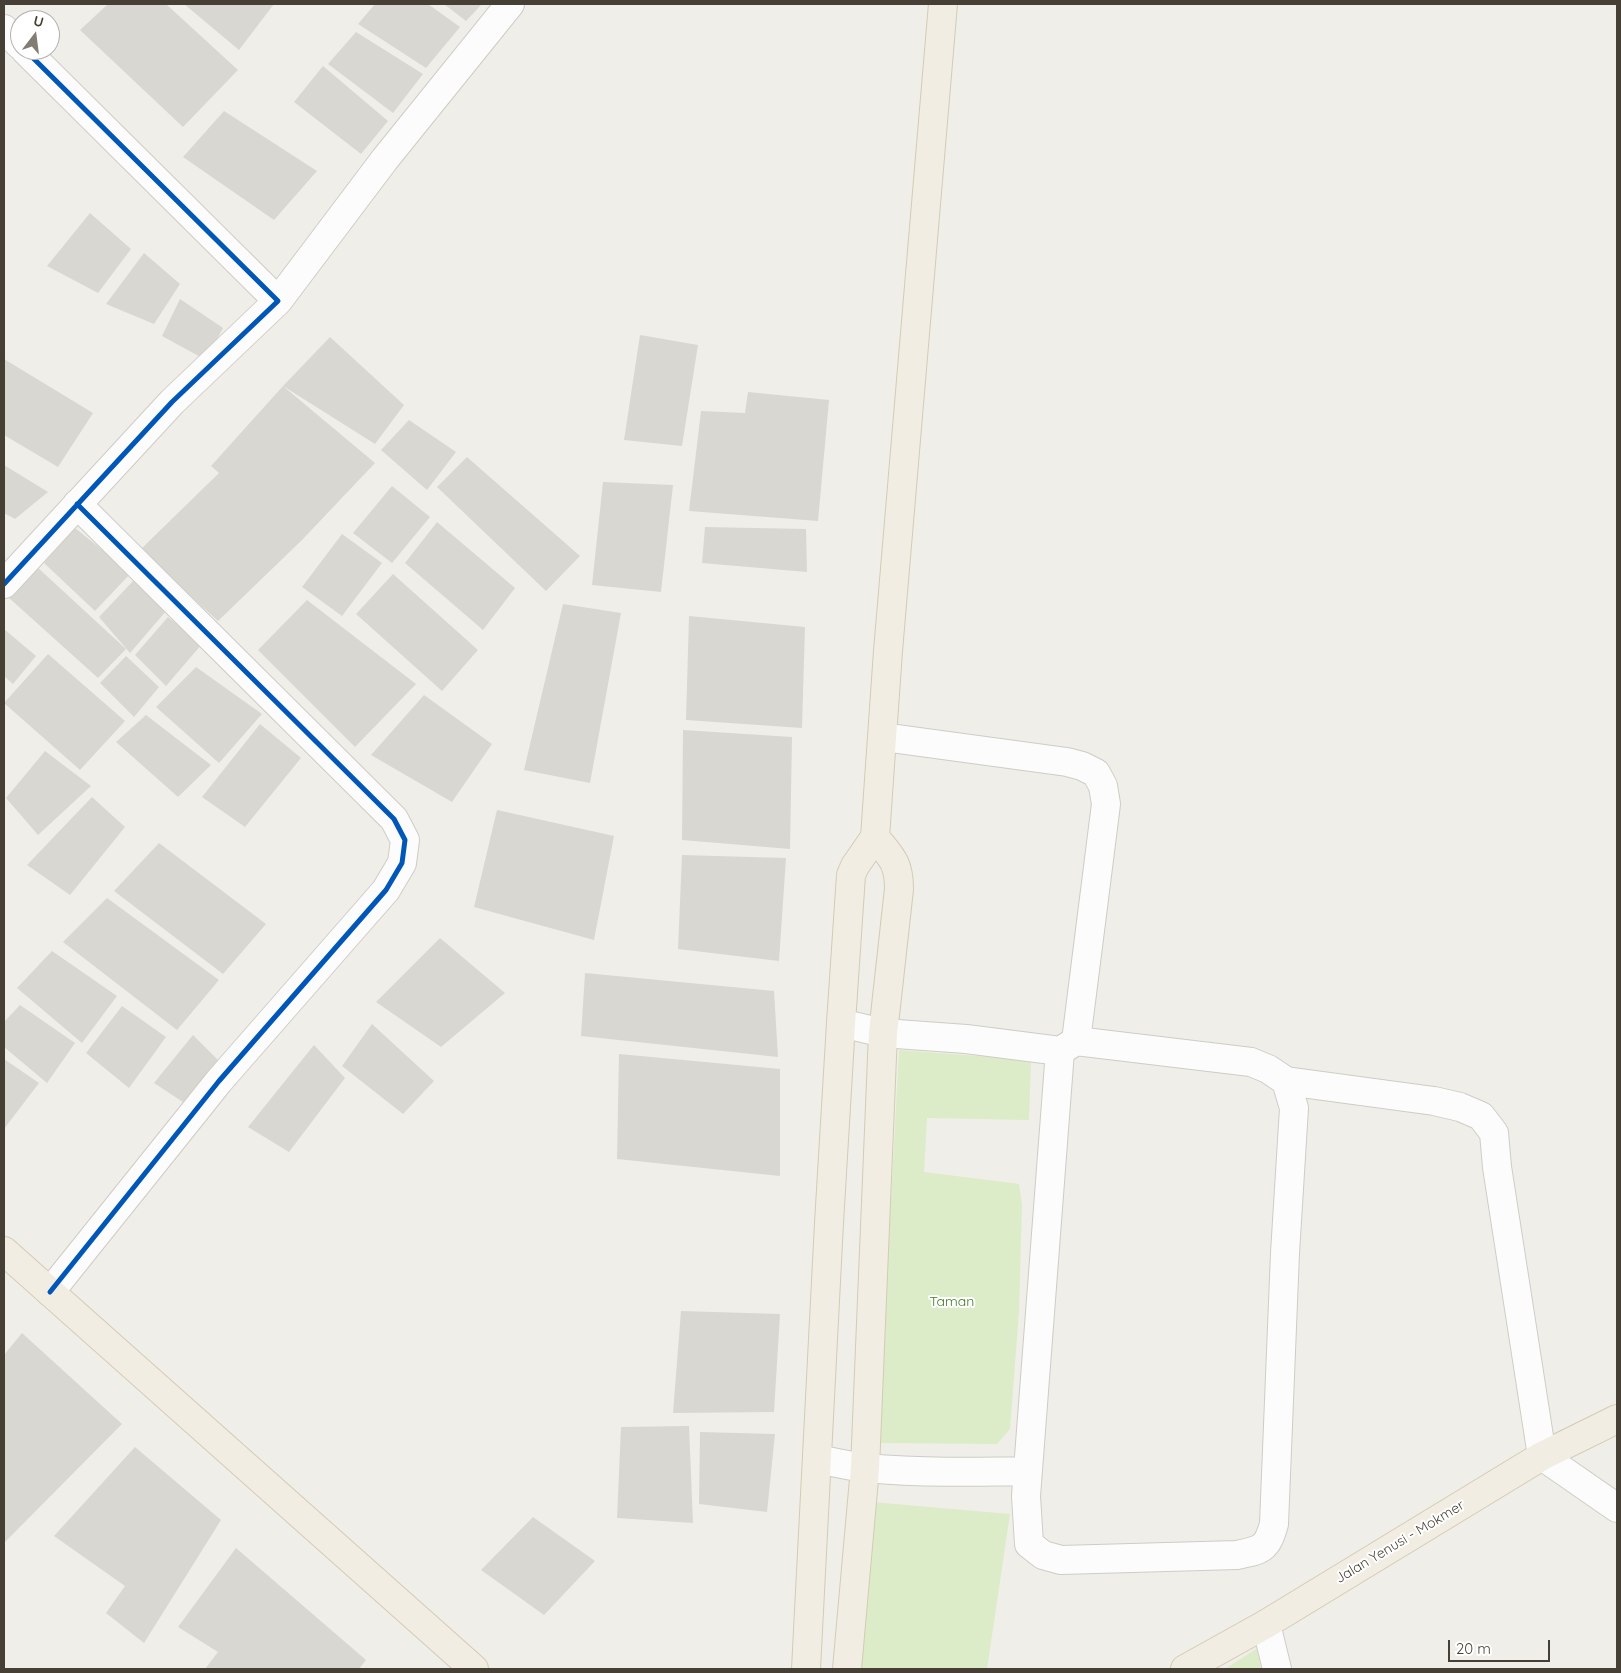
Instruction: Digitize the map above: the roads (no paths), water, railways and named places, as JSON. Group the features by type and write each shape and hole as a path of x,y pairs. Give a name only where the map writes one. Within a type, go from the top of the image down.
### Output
{"main road":[{"path":"806,1669 841,1023 852,875 855,866 875,837 890,632 943,4"},
{"path":"848,1669 865,1468 883,1033 899,888 896,864 875,837"},
{"path":"4,1251 474,1669"},
{"name":"Jalan Yenusi - Mokmer","path":"1185,1669 1266,1624 1542,1456 1617,1419"}],"street":[{"path":"4,584 172,402 278,301 385,159 510,4"},
{"path":"35,60 278,301"},
{"path":"50,1292 219,1081 386,890 402,863 405,840 394,819 77,504"},
{"path":"883,737 1053,759 1082,766 1096,773 1103,786 1106,804 1068,1046 1026,1496 1029,1544 1043,1555 1061,1560 1237,1555 1257,1551 1269,1540 1274,1524 1285,1253 1294,1108 1286,1081"},
{"path":"841,1023 883,1033 1068,1046 1251,1062 1268,1069 1286,1081 1434,1101 1460,1107 1481,1116 1494,1133 1497,1167 1542,1456 1617,1508"},
{"path":"817,1459 865,1468 970,1472 1028,1471"},
{"path":"1266,1624 1277,1669"}],"park label":[{"name":"Taman","path":"952,1302"}]}
